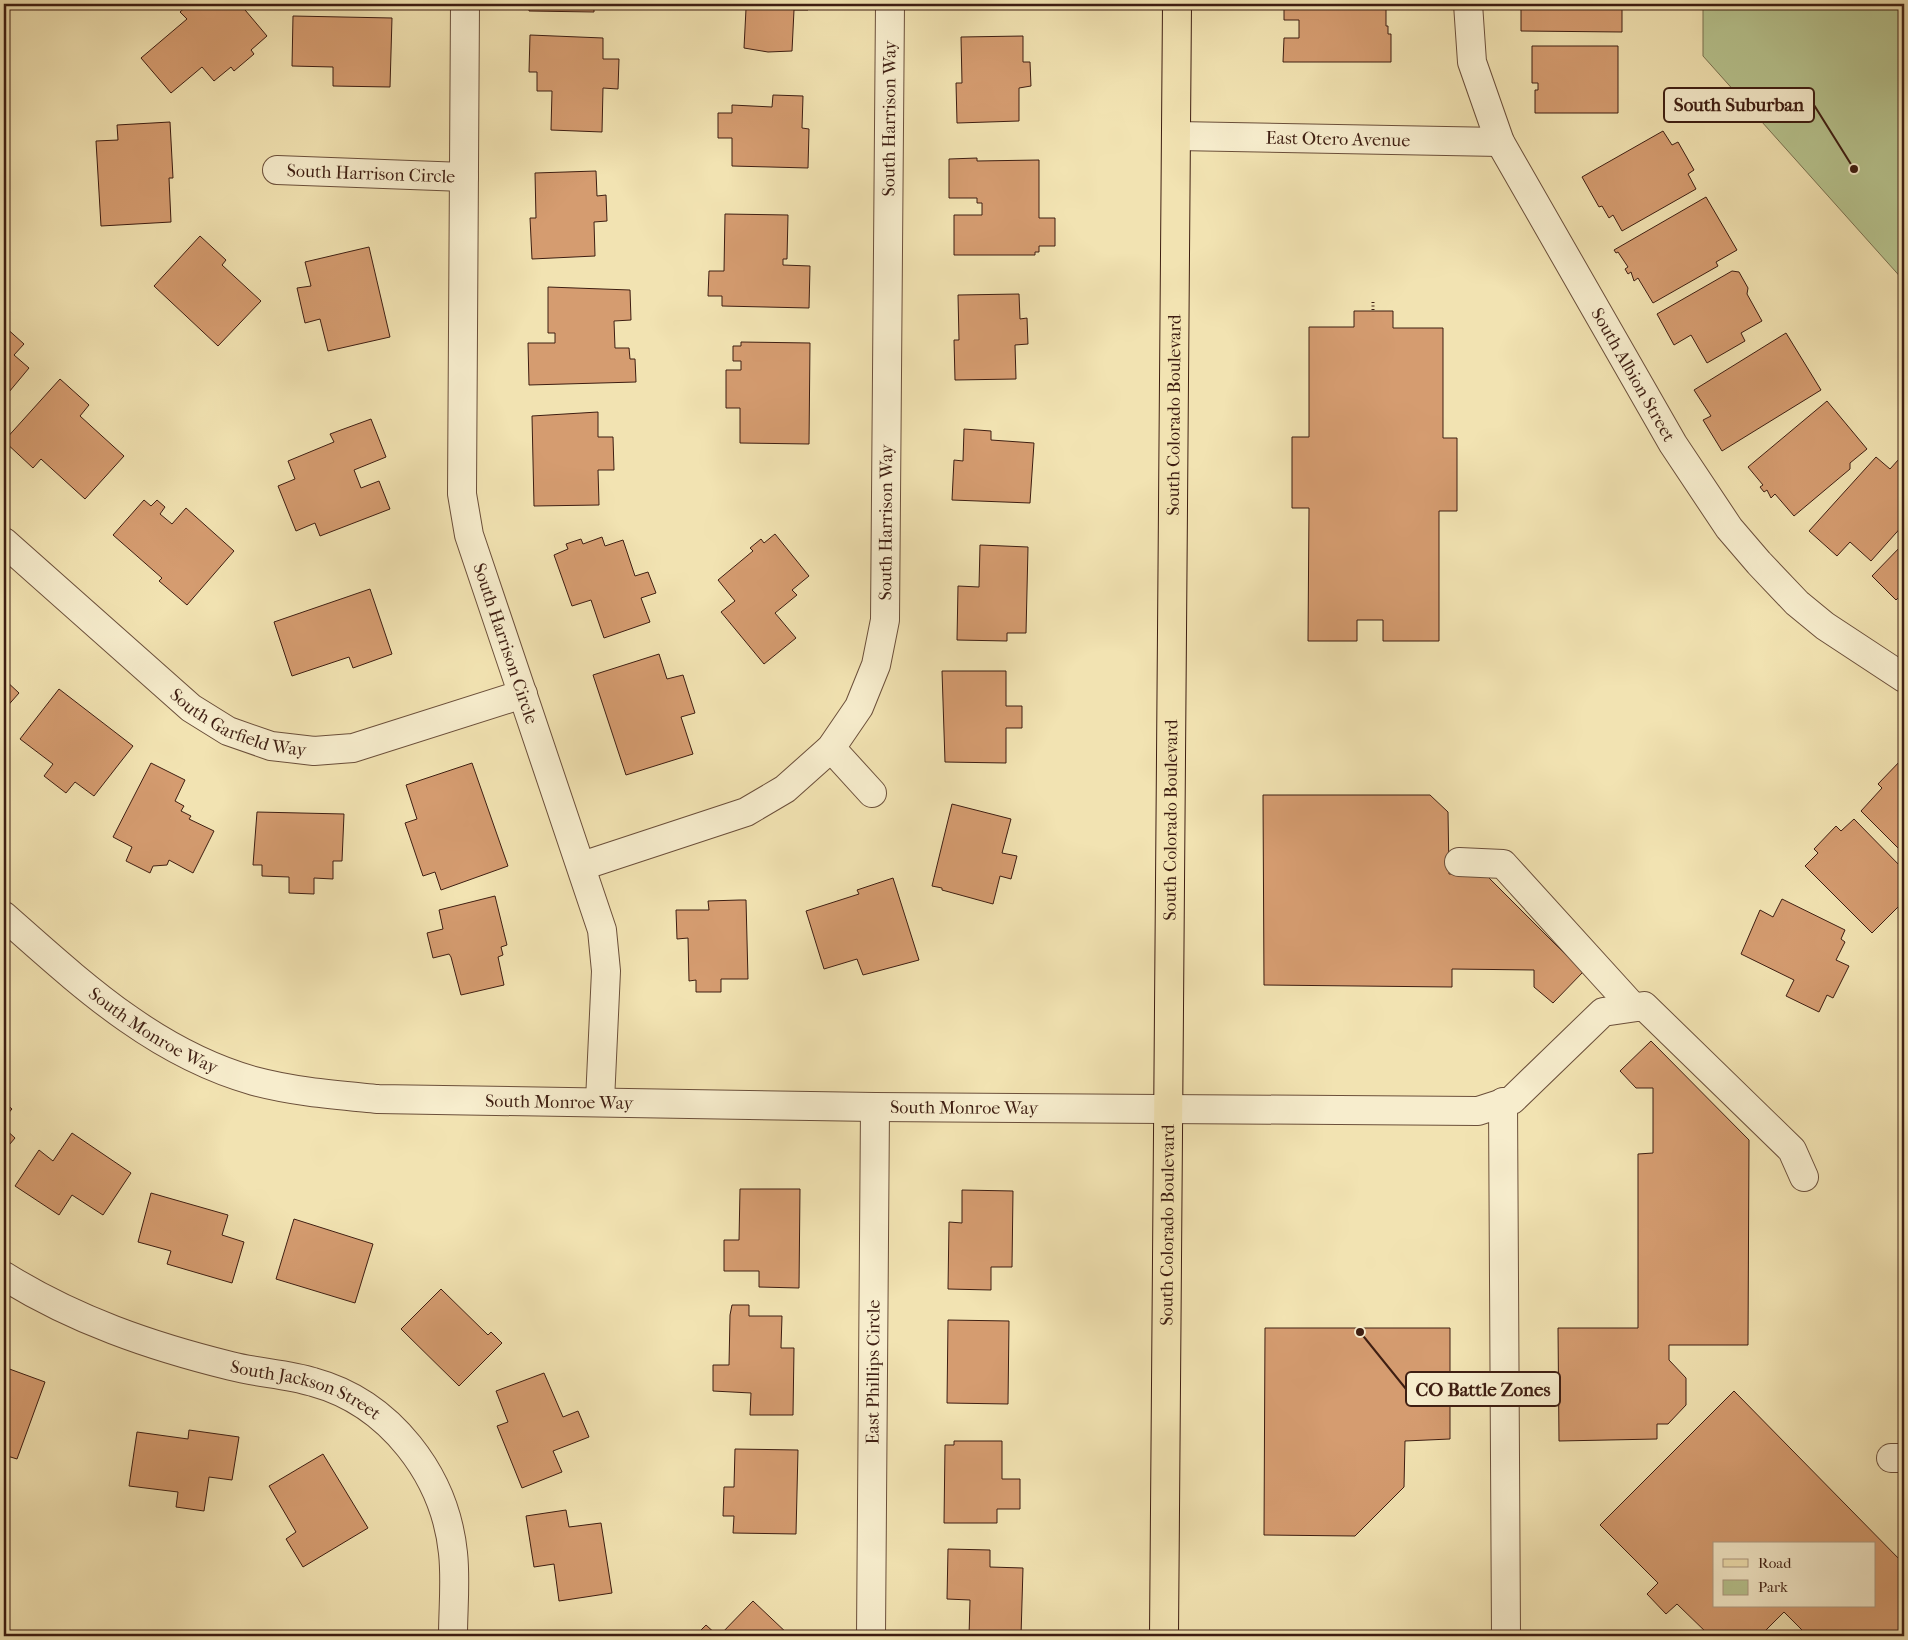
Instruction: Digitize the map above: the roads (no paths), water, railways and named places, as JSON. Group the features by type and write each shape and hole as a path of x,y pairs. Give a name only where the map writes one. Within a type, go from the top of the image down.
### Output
{"main road":[{"name":"South Colorado Boulevard","path":"1164,1636 1177,4"}],"street":[{"name":"South Harrison Circle","path":"465,4 462,494 469,535 602,930 606,971 600,1101"},
{"name":"South Harrison Way","path":"582,866 746,812 785,790 831,748 859,707 876,665 886,620 890,4"},
{"name":"South Albion Street","path":"1468,4 1472,62 1500,142 1673,444 1729,528 1759,563 1825,626 1904,678"},
{"name":"East Otero Avenue","path":"1177,136 1500,142"},
{"name":"South Harrison Circle","path":"277,170 464,177"},
{"name":"South Garfield Way","path":"4,542 192,708 228,731 271,746 314,751 352,748 523,694"},
{"path":"831,748 872,793"},
{"path":"1459,862 1503,864 1633,1007 1644,1006 1792,1150 1804,1177"},
{"name":"South Monroe Way","path":"4,916 89,991 149,1035 206,1064 254,1081 314,1093 378,1099 600,1101 875,1107 1478,1111 1512,1100 1603,1012 1633,1007"},
{"path":"1503,1102 1506,1636"},
{"name":"East Phillips Circle","path":"871,1636 875,1107"},
{"name":"South Jackson Street","path":"4,1276 28,1291 86,1320 146,1344 234,1367 314,1382 348,1396 382,1418 413,1450 433,1482 448,1520 454,1554 453,1636"}],"place":[{"name":"South Suburban","path":"1854,169"},
{"name":"CO Battle Zones","path":"1360,1332"}]}
